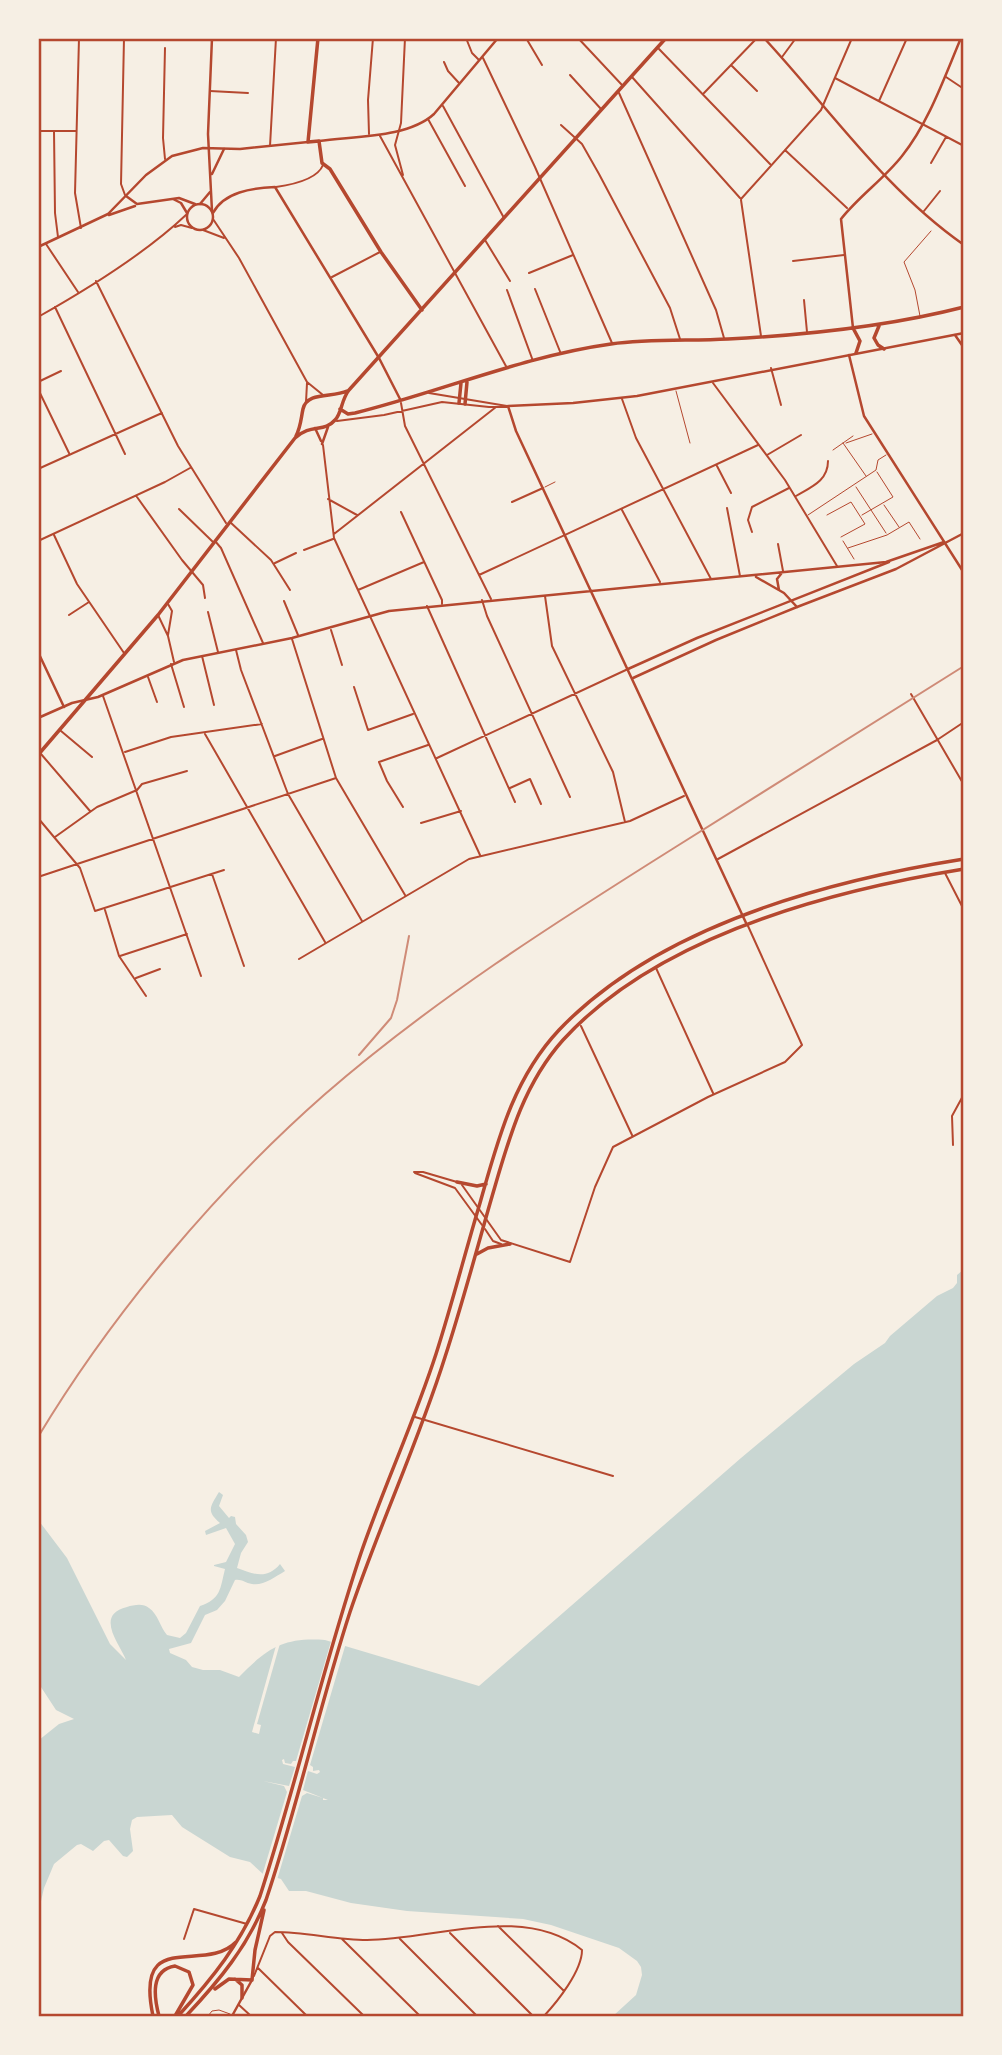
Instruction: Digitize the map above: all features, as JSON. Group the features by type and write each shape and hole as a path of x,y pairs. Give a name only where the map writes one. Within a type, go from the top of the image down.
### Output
{"main road":[{"path":"173,200 181,203 192,228 203,230 210,226 213,219 209,148 212,38"},
{"path":"309,142 318,38"},
{"path":"102,218 165,160 188,151 270,147 379,134 399,131 428,119 498,38"},
{"path":"323,444 325,432 332,424 349,390 666,38"},
{"path":"764,38 884,174 923,212 964,246"},
{"path":"856,354 860,341 853,328 841,221 906,151 922,124 961,38"},
{"path":"319,141 322,163 330,169 380,252 422,310"},
{"path":"211,177 224,149"},
{"path":"212,212 219,202 226,198 254,189 275,187 379,358 401,402"},
{"path":"187,214 206,198 211,189"},
{"path":"126,196 133,204 183,198 208,206 212,212"},
{"path":"38,247 139,204"},
{"path":"325,396 352,414 533,362 612,344 807,333 881,325 964,307"},
{"path":"881,325 874,337 877,344 884,349"},
{"path":"747,925 543,488 508,406 622,398 964,332"},
{"path":"955,335 964,348"},
{"path":"848,355 862,411 964,573"},
{"path":"466,402 467,381"},
{"path":"459,401 461,383"},
{"path":"295,438 306,402 314,397 335,396 349,390"},
{"path":"303,415 323,444"},
{"path":"39,754 158,615 295,438 305,429 332,424"},
{"path":"628,669 697,638 964,533"},
{"path":"633,678 703,645 896,569 944,542"},
{"path":"38,719 173,664 292,638 368,616 442,604 892,561"},
{"path":"779,590 777,579 784,572"},
{"path":"750,576 779,590 797,607"},
{"path":"38,652 64,707"},
{"path":"176,2017 214,1977 244,1932 266,1877 365,1542 414,1417 439,1344 503,1123 531,1066 555,1034 595,997 634,969 668,950 786,900 856,879 964,859"},
{"path":"186,2017 240,1952 268,1891 342,1641 379,1532 443,1363 512,1129 525,1097 545,1063 579,1024 617,992 656,967 747,925 841,893 964,869"},
{"path":"457,1182 475,1186 485,1184"},
{"path":"475,1255 488,1248 510,1244"},
{"path":"232,2016 252,1980 255,1950 268,1891"},
{"path":"153,2017 150,1987 154,1973 160,1965 174,1956 223,1951 234,1944 244,1932"},
{"path":"159,2017 155,1996 157,1980 164,1969 175,1966 189,1972 193,1985 176,2017"},
{"path":"233,1979 242,1985 242,1998"},
{"path":"205,1997 225,1981 252,1980"}],"street":[{"path":"79,38 75,194 81,228"},
{"path":"124,38 121,186 126,196"},
{"path":"270,147 276,38"},
{"path":"369,135 368,100 373,38"},
{"path":"404,180 396,146 405,38"},
{"path":"466,38 472,54 489,65 612,344"},
{"path":"526,38 542,65"},
{"path":"578,38 623,86"},
{"path":"703,95 757,38"},
{"path":"782,58 796,38"},
{"path":"741,199 821,110 852,38"},
{"path":"879,101 907,38"},
{"path":"165,48 165,160"},
{"path":"658,48 770,165"},
{"path":"444,62 448,72 460,83"},
{"path":"731,65 757,91"},
{"path":"570,75 602,109"},
{"path":"945,76 964,89"},
{"path":"632,77 741,199 761,337"},
{"path":"834,77 964,146"},
{"path":"209,91 248,93"},
{"path":"618,91 716,310 724,339"},
{"path":"442,105 504,219"},
{"path":"428,119 464,186"},
{"path":"561,125 582,144 588,154 668,306 680,340"},
{"path":"38,131 77,131"},
{"path":"54,131 58,238"},
{"path":"379,134 508,369"},
{"path":"931,163 946,136"},
{"path":"784,150 849,210"},
{"path":"275,187 308,177 321,170 322,163"},
{"path":"923,212 940,191"},
{"path":"38,317 79,293 174,227 187,214"},
{"path":"213,219 239,258 307,382 325,396"},
{"path":"174,227 181,225 192,228"},
{"path":"203,230 225,238"},
{"path":"485,240 510,281"},
{"path":"46,244 79,293"},
{"path":"330,279 380,252"},
{"path":"529,272 574,255"},
{"path":"793,261 845,255"},
{"path":"96,281 191,467 228,523 274,563 290,590"},
{"path":"536,289 562,355"},
{"path":"507,290 533,362"},
{"path":"804,300 807,333"},
{"path":"55,307 125,454"},
{"path":"771,369 781,405"},
{"path":"38,382 61,371"},
{"path":"712,381 789,487 837,567"},
{"path":"306,402 307,382"},
{"path":"38,388 70,454"},
{"path":"428,394 440,394 459,401"},
{"path":"622,398 634,435 712,580"},
{"path":"332,424 344,419 361,419 439,402 459,401 508,406"},
{"path":"401,402 403,422 491,599"},
{"path":"466,402 496,408 508,406"},
{"path":"304,550 333,537 496,408"},
{"path":"38,469 162,413"},
{"path":"766,455 801,435"},
{"path":"323,444 333,537 480,855"},
{"path":"479,575 758,445"},
{"path":"795,497 822,480 828,471 828,461"},
{"path":"716,464 731,493"},
{"path":"38,541 136,496 191,467"},
{"path":"752,532 748,520 752,507 789,487"},
{"path":"512,502 543,488"},
{"path":"136,496 204,585 205,598"},
{"path":"328,499 358,516"},
{"path":"727,508 740,577"},
{"path":"179,509 221,548 264,644"},
{"path":"622,509 661,584"},
{"path":"401,512 443,601 442,604"},
{"path":"54,534 73,577 125,654"},
{"path":"778,544 784,572"},
{"path":"274,563 296,553"},
{"path":"357,591 424,562"},
{"path":"545,595 551,642 613,772 625,822"},
{"path":"482,600 570,797"},
{"path":"284,601 298,636"},
{"path":"69,615 89,602"},
{"path":"167,603 172,611 168,636"},
{"path":"428,606 515,802"},
{"path":"208,612 219,653"},
{"path":"158,615 168,636 184,707"},
{"path":"330,628 342,665"},
{"path":"292,638 336,778 405,896"},
{"path":"236,650 288,793 363,922"},
{"path":"202,656 214,705"},
{"path":"436,759 533,716 628,669"},
{"path":"148,676 157,702"},
{"path":"354,687 368,730 414,713"},
{"path":"911,694 964,785"},
{"path":"102,695 201,976"},
{"path":"717,859 937,740 964,722"},
{"path":"124,753 171,737 262,724"},
{"path":"60,730 92,757"},
{"path":"205,734 326,943"},
{"path":"274,757 323,739"},
{"path":"403,807 379,762 429,745"},
{"path":"39,754 90,812"},
{"path":"54,838 90,812 136,790 142,784 187,771"},
{"path":"38,877 336,778"},
{"path":"509,788 530,779 541,804"},
{"path":"299,959 461,863 480,855 625,822 687,795"},
{"path":"421,823 461,811"},
{"path":"38,818 80,869 95,911 224,870"},
{"path":"944,872 964,910"},
{"path":"212,873 244,966"},
{"path":"104,909 119,956 146,996"},
{"path":"510,1244 498,1237 466,1189 457,1182 414,1172 455,1188 495,1242 570,1262 608,1153 615,1145 713,1094 785,1062 802,1045 747,925"},
{"path":"119,956 187,934"},
{"path":"656,967 713,1094"},
{"path":"135,978 160,969"},
{"path":"579,1024 632,1136"},
{"path":"953,1145 952,1116 964,1094"},
{"path":"414,1417 613,1476"},
{"path":"184,1939 194,1909 248,1925"},
{"path":"252,1980 271,1934 282,1932 341,1938 399,1939 505,1924 541,1931 582,1951 579,1966 544,2017"},
{"path":"497,1925 564,1990"},
{"path":"282,1932 288,1942 364,2017"},
{"path":"449,1932 533,2017"},
{"path":"341,1938 420,2017"},
{"path":"399,1939 477,2017"},
{"path":"258,1968 307,2017"},
{"path":"239,2004 251,2017"}],"lane":[{"path":"920,318 915,290 904,262 931,232"},
{"path":"675,389 690,443"},
{"path":"844,443 875,433"},
{"path":"833,450 853,436"},
{"path":"844,443 867,477"},
{"path":"806,516 867,477 876,470 878,460 888,454"},
{"path":"860,516 893,497 876,470"},
{"path":"543,488 555,482"},
{"path":"855,485 887,535"},
{"path":"827,515 851,502 860,516 865,524 841,537"},
{"path":"883,503 899,528"},
{"path":"848,548 887,535 909,523 920,539"},
{"path":"844,541 854,559"},
{"path":"208,2017 212,2011 217,2010 232,2016"}],"shaded area":[{"path":"963,1270 963,2016 613,2016 636,1995 642,1975 637,1961 619,1948 551,1925 523,1919 407,1911 351,1903 306,1891 289,1891 281,1879 263,1874 250,1862 230,1857 182,1827 172,1815 137,1817 132,1820 130,1829 133,1851 127,1857 109,1840 93,1851 81,1844 77,1845 54,1864 39,1910 39,1740 59,1724 74,1719 56,1710 39,1684 39,1521 67,1558 110,1644 126,1660 112,1630 112,1616 117,1611 135,1605 147,1606 167,1635 180,1638 186,1633 200,1606 216,1596 225,1569 214,1565 226,1562 235,1544 226,1528 206,1535 205,1531 220,1523 211,1512 213,1501 219,1492 223,1495 219,1506 229,1518 235,1517 236,1524 246,1535 248,1542 241,1553 237,1568 254,1574 265,1574 280,1564 285,1571 260,1584 235,1580 225,1601 217,1610 205,1615 191,1643 169,1649 170,1653 186,1660 192,1667 220,1670 239,1677 277,1646 298,1640 325,1640 479,1686 741,1458 854,1364 885,1343 937,1296 953,1288 957,1283 957,1275"}],"pier":[{"path":"332,1638 346,1643 310,1765 313,1771 320,1772 317,1774 308,1771 303,1790 323,1798 307,1793 302,1796 277,1880 262,1876 287,1792 284,1786 263,1781 289,1786 295,1767 283,1764 282,1760 291,1764 296,1761"},
{"path":"281,1640 257,1724 261,1725 259,1734 252,1732 277,1642"}],"railway":[{"path":"38,1437 99,1345 168,1255 244,1171 324,1095 407,1027 539,935 964,666"},
{"path":"359,1055 391,1018 409,936"}]}
